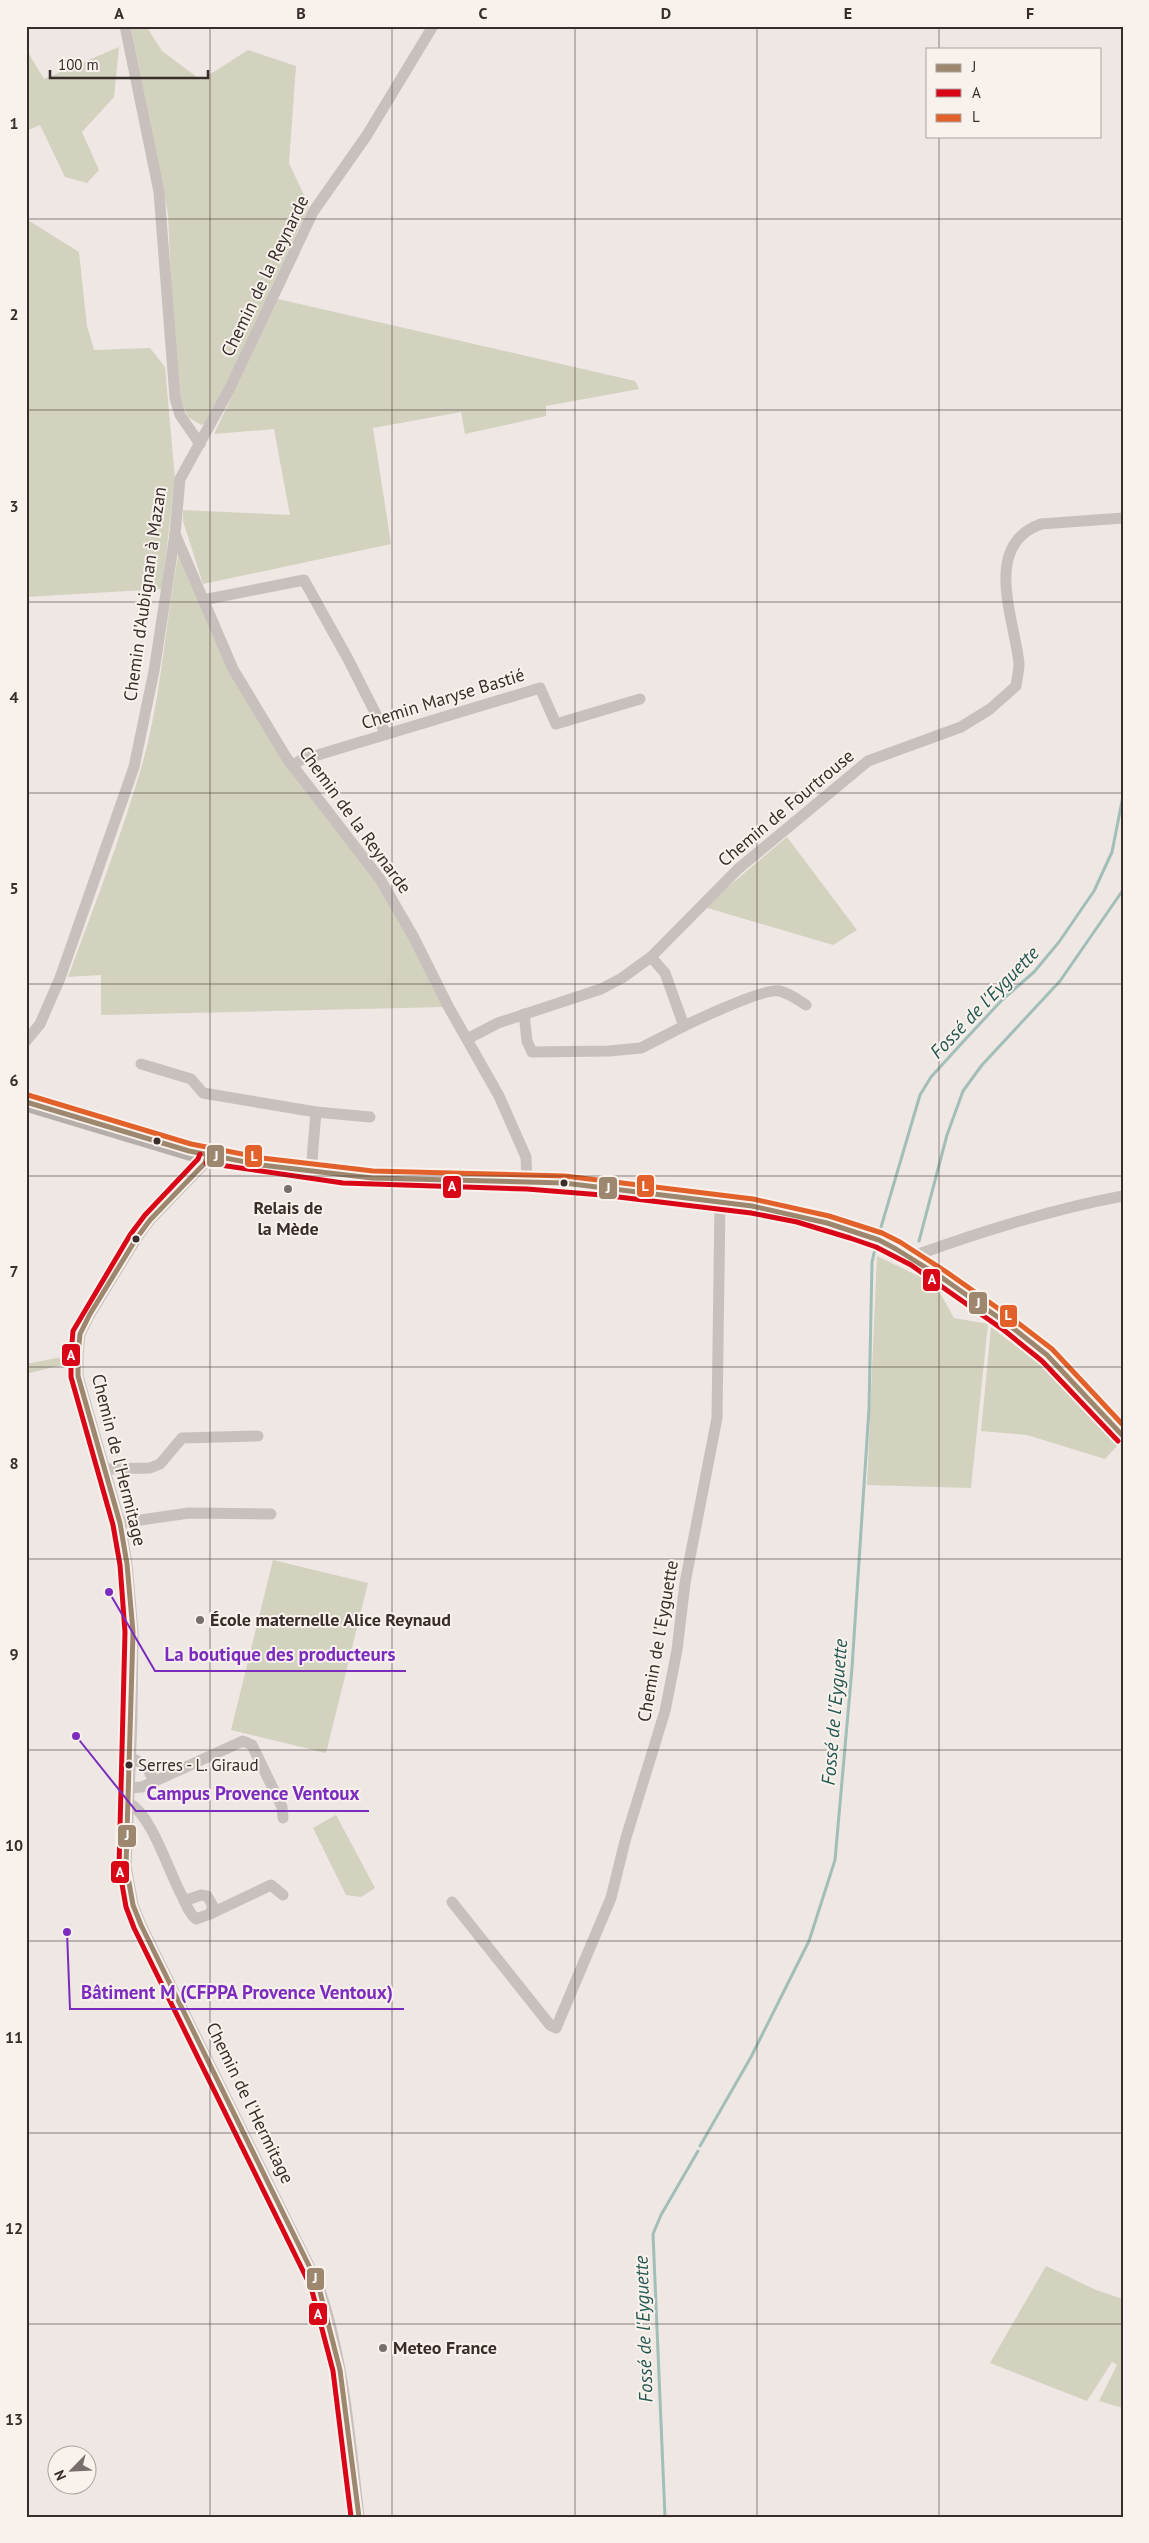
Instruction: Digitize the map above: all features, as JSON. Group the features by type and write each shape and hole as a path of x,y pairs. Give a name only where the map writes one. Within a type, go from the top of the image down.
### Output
{"main road":[{"path":"26,1102 207,1156 311,1172 389,1179 574,1184 780,1210 828,1223 879,1240 915,1260 1009,1325 1046,1355 1123,1436"}],"street":[{"path":"126,26 159,192 175,398 180,415 200,444"},
{"name":"Chemin de la Reynarde","path":"200,444 229,390 313,212 367,135 433,26"},
{"name":"Chemin d'Aubignan à Mazan","path":"26,1041 40,1024 60,978 134,767 154,671 175,534 178,485 200,444"},
{"name":"Chemin de Fourtrouse","path":"467,1040 483,1029 610,985 651,957 738,869 868,761 961,727 990,709 1016,686 1019,664 1005,574 1011,549 1020,536 1029,528 1041,524 1123,518"},
{"name":"Chemin de la Reynarde","path":"175,534 233,669 292,766 380,879 414,936 448,1006 489,1076 524,1151 527,1182"},
{"path":"203,600 304,580 348,658 386,734"},
{"name":"Chemin Maryse Bastié","path":"292,766 301,760 540,688 556,724 640,699"},
{"path":"651,957 665,973 684,1026"},
{"path":"524,1014 527,1041 532,1052 609,1051 641,1048 684,1026 754,996 776,990 789,994 806,1005"},
{"path":"141,1064 191,1080 203,1093 316,1112 370,1117"},
{"path":"311,1172 316,1112"},
{"name":"Chemin de l'Hermitage","path":"207,1156 205,1163 150,1220 136,1239 104,1290 80,1334 78,1376 120,1523 127,1564 132,1632 131,1758 126,1866 133,1905 304,2254 325,2304 348,2421 360,2517"},
{"path":"915,1260 919,1254 996,1227 1072,1206 1123,1196"},
{"name":"Chemin de l'Eyguette","path":"452,1902 550,2025 556,2028 611,1898 625,1841 666,1711 677,1650 685,1583 717,1418 720,1202"},
{"path":"105,1469 150,1468 160,1464 182,1438 258,1436"},
{"path":"120,1523 189,1513 271,1514"},
{"path":"130,1788 142,1787 236,1743 248,1742 252,1744 282,1807 283,1818"},
{"path":"131,1758 146,1765 154,1782"},
{"path":"129,1803 145,1820 191,1915 196,1918 210,1914 271,1885 283,1895"},
{"path":"184,1901 201,1895 207,1896 212,1906 210,1914"}],"green space":[{"path":"131,26 146,26 162,51 201,80 248,50 296,66 289,163 309,206 209,422 201,425 188,417 180,399 174,341 168,214"},
{"path":"119,47 114,97 82,132 99,170 87,183 65,177 40,125 26,131 26,49 44,79"},
{"path":"26,219 79,252 87,326 94,350 150,348 165,367 175,479 162,589 26,597"},
{"path":"278,299 635,381 639,389 546,406 546,416 465,434 461,412 373,428 391,544 203,584 183,521 183,510 290,515 274,429 214,434"},
{"path":"179,551 223,659 378,879 445,1007 101,1015 101,975 68,977 116,845 149,739"},
{"path":"787,837 857,930 833,945 704,907"},
{"path":"877,1256 935,1284 954,1318 988,1324 971,1488 867,1485"},
{"path":"991,1327 1047,1370 1117,1446 1105,1459 1027,1435 981,1431"},
{"path":"67,1356 70,1363 26,1374 26,1364"},
{"path":"273,1560 368,1583 326,1753 231,1730"},
{"path":"336,1815 375,1888 361,1897 346,1895 313,1828"},
{"path":"1046,2266 1096,2290 1123,2299 1123,2408 1099,2401 1117,2365 1112,2362 1087,2401 990,2363"}],"waterway":[{"name":"Fossé de l'Eyguette","path":"879,1234 920,1095 931,1077 961,1044 1002,1000 1034,972 1059,942 1094,891 1112,852 1123,796"},
{"path":"919,1241 947,1135 963,1091 982,1065 1060,981 1123,890"},
{"name":"Fossé de l'Eyguette","path":"700,2146 751,2057 809,1941 835,1860 852,1668 869,1409 872,1262 875,1249"},
{"name":"Fossé de l'Eyguette","path":"665,2517 653,2234 661,2215 698,2151"}],"transit line":[{"name":"L","path":"28,1095 191,1144 262,1158 373,1171 565,1176 753,1199 829,1216 882,1233 900,1242 1013,1319 1052,1349 1123,1425"},
{"name":"J","path":"26,1102 189,1151 261,1165 372,1178 564,1183 752,1206 827,1223 879,1240 896,1249 941,1277 1009,1325 1047,1355 1123,1436"},
{"name":"A","path":"200,1154 198,1159 145,1215 130,1235 73,1331 71,1377 113,1525 120,1565 125,1632 119,1867 126,1907 134,1928 311,2287 333,2371 351,2517"},
{"name":"J","path":"207,1156 205,1163 150,1220 136,1239 90,1314 80,1334 78,1376 120,1523 127,1564 133,1632 126,1866 133,1905 141,1925 318,2284 340,2370 359,2517"},
{"name":"A","path":"206,1163 343,1183 527,1189 602,1195 751,1213 797,1222 850,1238 876,1247 911,1265 1005,1331 1042,1361 1118,1441"}],"place":[{"name":"Relais de la Mède","path":"288,1189"},
{"name":"La boutique des producteurs","path":"109,1592"},
{"name":"École maternelle Alice Reynaud","path":"200,1620"},
{"name":"Campus Provence Ventoux","path":"76,1736"},
{"name":"Serres - L. Giraud","path":"129,1765"},
{"name":"Bâtiment M (CFPPA Provence Ventoux)","path":"67,1932"},
{"name":"Meteo France","path":"383,2348"}]}
